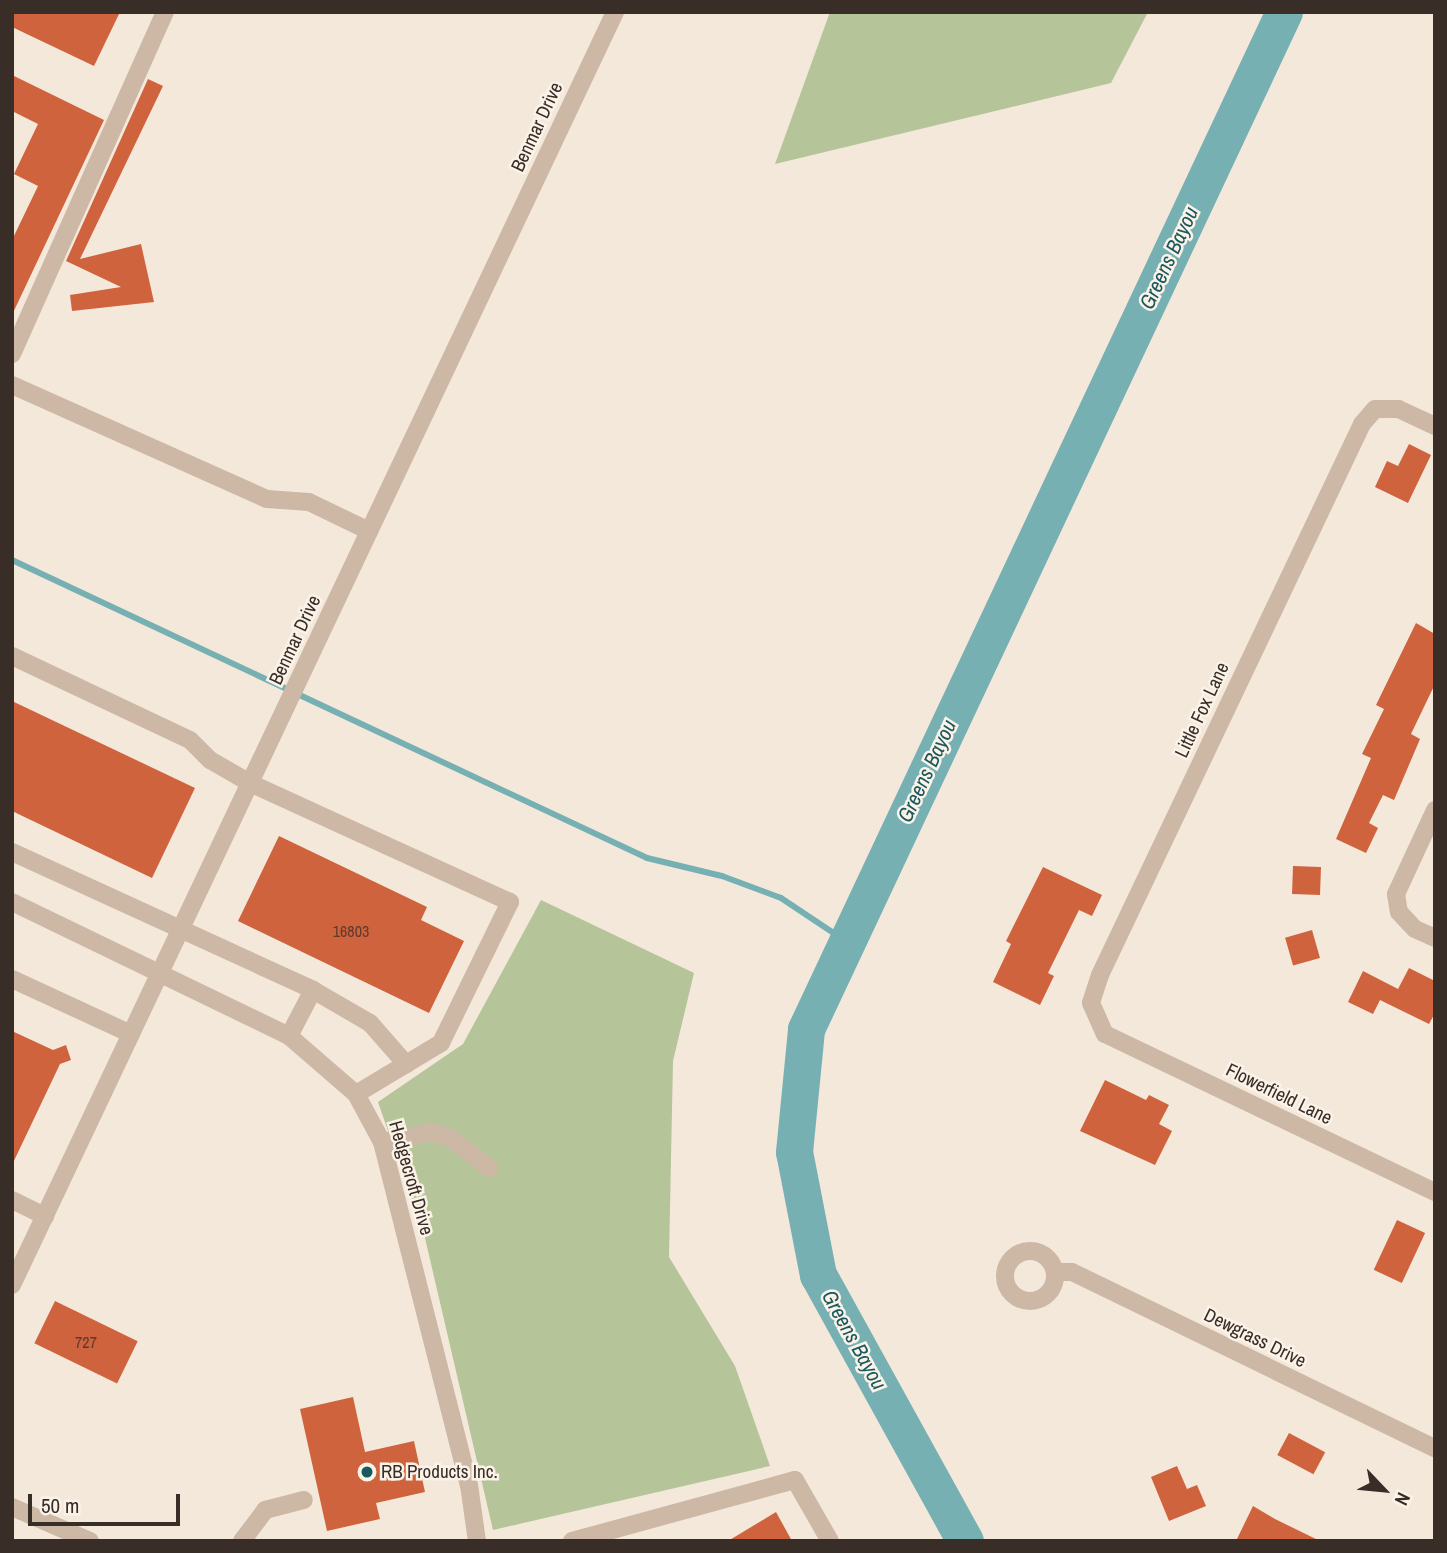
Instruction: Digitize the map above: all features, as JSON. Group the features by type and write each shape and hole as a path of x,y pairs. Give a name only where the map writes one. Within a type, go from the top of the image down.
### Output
{"street":[{"path":"12,354 165,12"},
{"name":"Benmar Drive","path":"12,1285 615,12"},
{"path":"12,385 267,499 309,502 369,531"},
{"name":"Little Fox Lane","path":"1105,1034 1091,1003 1100,975 1362,424 1375,409 1399,409 1435,426"},
{"path":"12,656 190,740 209,760 250,783 510,902 441,1043 356,1094"},
{"path":"1435,810 1396,894 1399,912 1415,929 1435,938"},
{"path":"12,852 180,932 313,990 370,1024 406,1064"},
{"name":"Hedgecroft Drive","path":"12,902 289,1035 356,1094 382,1142 469,1485 477,1541"},
{"path":"12,979 131,1034"},
{"path":"289,1035 313,990"},
{"name":"Flowerfield Lane","path":"1105,1034 1435,1192"},
{"path":"382,1142 432,1132 452,1139 489,1168"},
{"path":"12,1200 45,1216"},
{"name":"Dewgrass Drive","path":"1055,1272 1072,1272 1435,1448"},
{"path":"572,1541 620,1525 794,1480 830,1541"},
{"path":"242,1541 265,1510 304,1500"},
{"path":"12,1507 90,1541"},
{"path":"620,1525 630,1541"}],"green space":[{"path":"830,12 1148,12 1111,83 775,164"},
{"path":"541,900 694,973 673,1061 669,1257 735,1366 770,1466 493,1530 425,1238 378,1102 463,1044"}],"building":[{"path":"12,12 120,12 94,66 12,27"},
{"path":"12,75 104,120 12,315 12,240 38,186 14,174 38,124 12,111"},
{"path":"148,79 163,86 80,259 141,244 154,302 72,311 70,295 121,287 66,261"},
{"path":"1409,444 1431,455 1408,503 1375,487 1387,461 1398,466"},
{"path":"1416,623 1435,634 1435,684 1411,734 1420,739 1394,800 1383,795 1369,823 1378,828 1366,853 1336,839 1371,758 1362,754 1384,709 1376,705"},
{"path":"12,701 195,788 152,878 12,811"},
{"path":"279,836 427,907 421,920 464,941 429,1013 238,921"},
{"path":"1293,866 1321,867 1320,895 1292,894"},
{"path":"1043,867 1102,895 1092,916 1079,910 1048,973 1054,976 1040,1005 993,982 1011,944 1006,941"},
{"path":"1312,930 1320,958 1293,966 1285,938"},
{"path":"1409,968 1435,981 1435,1013 1429,1024 1380,1000 1373,1014 1348,1002 1363,971 1398,989"},
{"path":"12,1031 53,1050 66,1045 71,1060 60,1064 12,1165"},
{"path":"1105,1080 1146,1100 1149,1095 1169,1105 1159,1124 1172,1131 1155,1165 1080,1131"},
{"path":"1397,1220 1425,1233 1402,1283 1374,1270"},
{"path":"55,1301 138,1341 117,1384 34,1343"},
{"name":"RB Products Inc.","path":"353,1397 365,1452 414,1441 425,1492 376,1503 380,1519 327,1531 300,1409"},
{"path":"1289,1433 1325,1452 1313,1474 1277,1455"},
{"path":"1177,1466 1187,1489 1197,1485 1206,1506 1169,1521 1151,1477"},
{"path":"1253,1506 1275,1519 1320,1541 1236,1541"},
{"path":"776,1512 792,1541 728,1541"}],"waterway":[{"name":"Greens Bayou","path":"965,1541 818,1275 794,1152 806,1029 1284,12"},
{"path":"12,560 647,858 722,876 781,898 847,942"}],"place":[{"name":"RB Products Inc.","path":"367,1472"}]}
